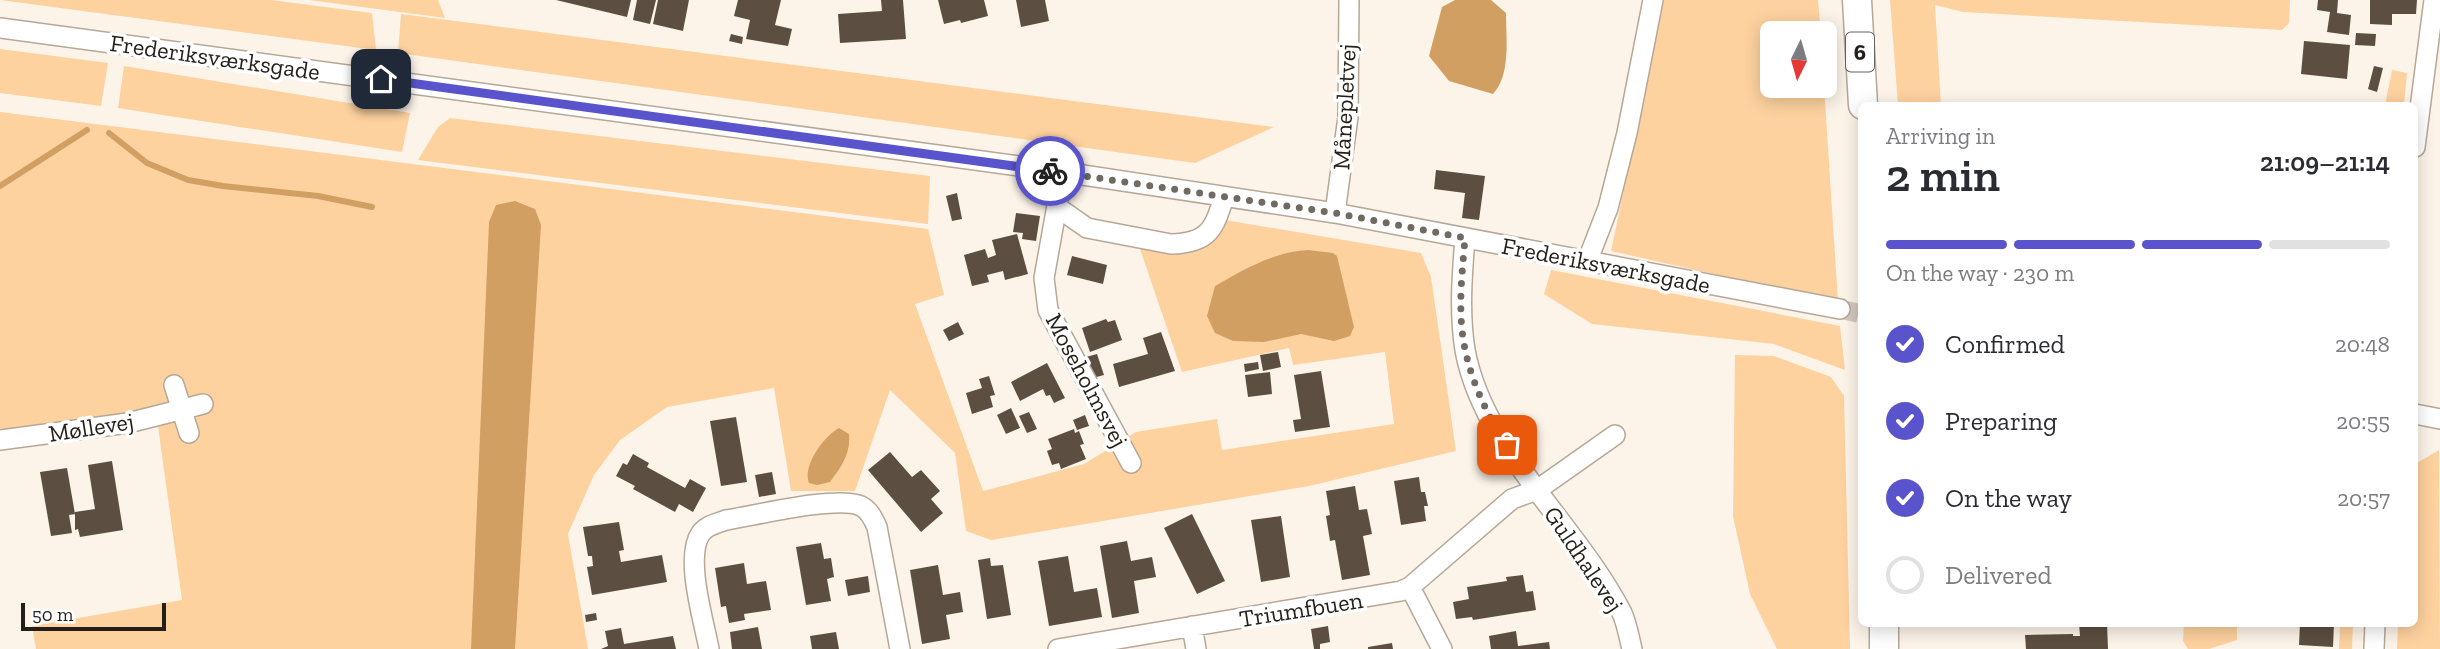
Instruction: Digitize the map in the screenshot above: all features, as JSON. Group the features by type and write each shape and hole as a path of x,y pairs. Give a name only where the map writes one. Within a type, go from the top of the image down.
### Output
{"highway":[{"name":"6","path":"1857,0 1863,102"},
{"path":"1884,627 1884,649"}],"street":[{"name":"Månepletvej","path":"1335,213 1348,117 1349,0"},
{"path":"1587,262 1611,195 1653,0"},
{"path":"2418,124 2434,0"},
{"name":"Frederiksværksgade","path":"0,28 1063,173 1335,213 1840,309"},
{"name":"Moseholmsvej","path":"1063,173 1044,278 1048,310 1130,463"},
{"path":"1057,207 1087,228 1182,244 1200,239 1212,229 1224,197"},
{"name":"Guldhalevej","path":"1465,238 1461,314 1465,352 1476,388 1492,423 1592,562 1623,615 1632,649"},
{"path":"174,385 189,433"},
{"name":"Møllevej","path":"0,440 128,423 203,404"},
{"path":"2418,415 2440,419"},
{"name":"Triumfbuen","path":"1058,649 1391,594 1410,587 1512,499 1537,489 1615,435"},
{"path":"709,649 694,554 702,532 708,526 726,520 840,502 863,507 872,516 877,527 900,649"},
{"path":"1410,587 1442,649"},
{"path":"1192,626 1196,649"},
{"path":"2374,649 2375,627"}],"shaded area":[{"path":"0,0 271,0 372,13 376,50"},
{"path":"309,0 438,0 445,18"},
{"path":"1455,0 1491,0 1506,13 1505,67 1499,86 1493,94 1449,81 1429,56 1442,7"},
{"path":"1664,0 1818,0 1820,21 1760,21 1760,98 1825,98 1838,302 1611,251"},
{"path":"1890,0 2290,0 2289,23 2282,30 1963,12 1935,5 1941,102 1898,102"},
{"path":"401,14 1274,127 1195,163 398,53"},
{"path":"0,49 108,63 101,106 0,93"},
{"path":"124,66 410,113 402,152 118,108"},
{"path":"2392,70 2407,73 2404,102 2386,102"},
{"path":"0,112 928,229 944,295 915,304 983,491 1084,464 1136,432 1217,419 1222,450 1394,424 1385,352 1293,365 1289,348 1182,372 1140,249 1200,246 1225,220 1421,253 1431,277 1456,451 1309,486 991,540 966,531 955,453 890,390 855,491 791,491 774,388 667,407 620,440 594,475 568,534 588,649 36,649 32,626 182,600 156,412 0,432"},
{"path":"450,118 930,176 928,224 418,160 438,127"},
{"path":"515,201 535,209 541,225 515,649 471,649 489,222 496,205"},
{"path":"1308,250 1333,253 1337,256 1354,327 1350,336 1334,341 1301,334 1264,342 1233,341 1215,333 1207,316 1215,286 1271,258"},
{"path":"1551,270 1840,326 1845,370 1774,344 1592,324 1544,294"},
{"path":"1735,355 1774,356 1831,377 1844,396 1850,649 1777,649 1750,594 1733,516"},
{"path":"839,428 849,434 847,454 841,465 830,482 817,485 809,483 811,460 827,438"},
{"path":"2439,450 2440,649 2397,649 2398,627 2418,627 2418,462"},
{"path":"2184,627 2237,627 2237,640 2209,649 2188,649 2183,641"},
{"path":"2340,627 2353,627 2352,649 2339,649"}],"building":[{"path":"556,0 631,0 627,17"},
{"path":"637,0 656,0 650,24 633,20"},
{"path":"658,0 689,0 683,31 653,24"},
{"path":"738,0 781,0 775,25 792,29 788,46 746,39 750,20 734,16"},
{"path":"881,0 903,0 906,39 840,43 838,14 882,11"},
{"path":"938,0 984,0 988,16 944,24"},
{"path":"1016,0 1045,0 1049,21 1021,27"},
{"path":"2318,0 2338,0 2337,13 2351,15 2349,35 2327,32 2330,12 2317,10"},
{"path":"2370,0 2417,0 2416,14 2392,14 2392,25 2370,24"},
{"path":"2356,33 2376,34 2375,46 2355,45"},
{"path":"731,34 743,37 742,44 729,41"},
{"path":"2304,41 2350,45 2347,79 2301,74"},
{"path":"2374,66 2383,68 2377,92 2368,89"},
{"path":"1436,170 1485,176 1479,220 1462,218 1465,193 1434,189"},
{"path":"957,193 962,219 952,221 946,196"},
{"path":"1016,213 1040,216 1036,241 1022,239 1023,233 1013,232"},
{"path":"1017,234 1028,274 1005,280 1003,271 987,275 989,282 972,286 964,255 985,249 988,258 996,255 992,240"},
{"path":"1072,256 1107,265 1103,284 1067,275"},
{"path":"1106,319 1108,322 1115,320 1122,340 1090,352 1082,328"},
{"path":"958,322 964,334 949,341 943,330"},
{"path":"1161,332 1175,371 1119,387 1113,364 1148,354 1143,338"},
{"path":"1278,352 1281,367 1263,371 1260,355"},
{"path":"1097,354 1104,375 1093,378 1086,357"},
{"path":"1258,362 1259,369 1245,372 1244,364"},
{"path":"1047,363 1065,398 1054,403 1043,389 1020,401 1011,382"},
{"path":"1321,371 1330,427 1295,432 1293,420 1301,419 1294,375"},
{"path":"1270,372 1272,394 1248,397 1245,375"},
{"path":"989,376 995,395 990,396 993,407 972,414 966,393 982,388 979,379"},
{"path":"1011,408 1020,428 1006,434 997,415"},
{"path":"1029,412 1037,429 1027,433 1019,416"},
{"path":"1085,415 1089,426 1077,430 1073,420"},
{"path":"736,417 747,482 721,486 710,421"},
{"path":"1074,429 1075,433 1079,431 1084,444 1080,445 1086,459 1061,469 1059,463 1052,465 1047,451 1052,449 1048,439"},
{"path":"890,452 912,477 921,470 940,491 931,499 943,513 921,532 868,470"},
{"path":"633,454 649,463 647,467 685,488 690,479 706,488 693,512 679,504 675,512 633,489 635,486 616,476 623,463 627,465"},
{"path":"112,461 123,530 80,537 78,529 75,530 75,512 95,509 88,465"},
{"path":"67,468 75,514 69,515 72,533 51,536 40,472"},
{"path":"772,472 776,494 759,497 755,475"},
{"path":"1419,477 1421,492 1425,492 1428,506 1424,506 1426,521 1401,525 1394,481"},
{"path":"1355,486 1359,510 1367,509 1372,534 1363,536 1370,575 1342,580 1335,540 1330,541 1326,491"},
{"path":"1192,514 1225,581 1197,594 1164,528"},
{"path":"1281,516 1290,577 1261,582 1251,520"},
{"path":"619,522 624,550 619,551 621,562 662,555 667,582 592,595 587,567 593,566 592,556 588,556 583,527"},
{"path":"1127,541 1131,561 1152,557 1156,577 1134,581 1139,613 1112,618 1100,546"},
{"path":"821,543 824,559 831,558 834,577 827,579 831,601 806,605 796,547"},
{"path":"1068,556 1074,592 1097,588 1102,617 1049,626 1038,561"},
{"path":"990,558 991,566 1003,565 1011,615 987,619 978,560"},
{"path":"744,563 747,584 766,581 771,610 744,614 745,620 729,623 726,606 721,607 715,568"},
{"path":"938,565 943,595 960,592 963,612 946,615 950,639 922,644 910,570"},
{"path":"1523,575 1526,592 1533,591 1536,610 1473,620 1472,617 1456,619 1453,602 1469,599 1467,587 1507,581 1506,577"},
{"path":"868,576 870,592 848,596 845,580"},
{"path":"596,613 597,620 586,622 585,615"},
{"path":"1328,626 1330,642 1320,644 1320,649 1314,649 1311,629"},
{"path":"758,627 762,649 732,649 730,632"},
{"path":"2079,627 2107,627 2108,649 2026,649 2025,635 2080,636"},
{"path":"2300,627 2334,627 2333,647 2299,645"},
{"path":"621,628 624,644 673,636 676,649 601,649 608,646 605,631"},
{"path":"1516,631 1518,646 1549,642 1550,649 1491,649 1489,636"},
{"path":"836,632 839,649 812,649 810,636"},
{"path":"1392,643 1393,649 1368,649 1368,647"}],"waterway":[{"path":"0,186 87,130"},
{"path":"109,133 147,163 188,180 318,196 372,207"}],"tunnel":[{"path":"1840,309 1858,313"}],"way so far":[{"path":"1050,171 1335,213 1465,238 1461,314 1465,352 1476,388 1492,423 1507,445"}],"route":[{"path":"381,79 1050,171"}]}
